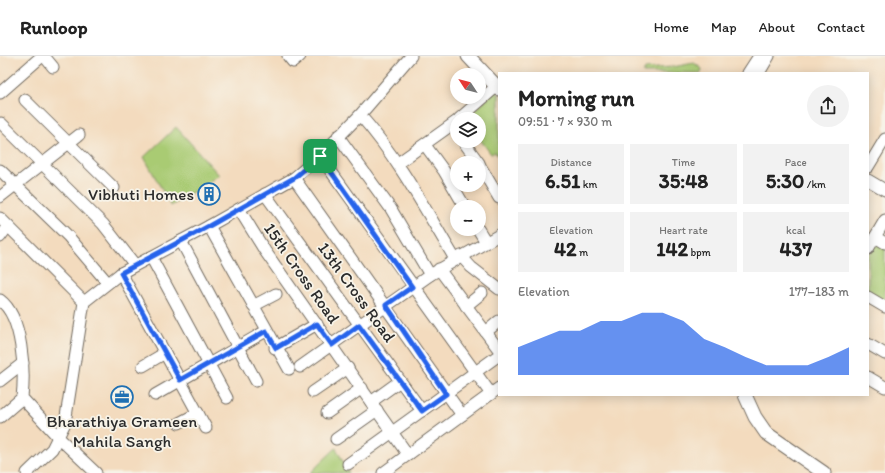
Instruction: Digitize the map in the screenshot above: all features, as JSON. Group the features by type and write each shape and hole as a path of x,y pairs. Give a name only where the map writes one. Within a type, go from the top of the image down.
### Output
{"main road":[{"path":"468,56 498,87"},
{"path":"745,396 755,417 766,433 824,473"}],"street":[{"path":"0,93 43,56 53,67"},
{"path":"288,56 293,62 300,56"},
{"path":"27,473 52,448 59,438 65,423 84,302 107,282 121,273 294,178 320,156 360,115 411,56"},
{"path":"749,72 759,56"},
{"path":"760,72 769,56"},
{"path":"470,112 498,87"},
{"path":"25,100 114,188"},
{"path":"360,115 379,137 398,163 458,258 498,288"},
{"path":"1,123 102,224 135,265"},
{"path":"398,163 450,129"},
{"path":"0,197 79,135"},
{"path":"338,136 435,272 466,306 498,349"},
{"path":"869,166 885,139"},
{"path":"425,145 461,200"},
{"path":"320,156 412,287 475,372 495,391 383,473"},
{"path":"0,170 68,236 107,282"},
{"path":"486,175 498,196"},
{"path":"294,178 386,305 446,394 462,415"},
{"path":"869,181 885,190"},
{"name":"13th Cross Road","path":"265,194 422,411"},
{"name":"15th Cross Road","path":"239,209 264,251 332,345 408,455"},
{"path":"869,247 885,220"},
{"path":"4,222 84,302"},
{"path":"0,237 4,222"},
{"path":"209,226 266,331 289,369"},
{"path":"875,237 885,243"},
{"path":"300,367 412,287 458,258 494,240"},
{"path":"181,241 256,382"},
{"path":"151,257 227,398"},
{"path":"121,273 206,428"},
{"path":"466,306 482,293"},
{"path":"253,306 276,294"},
{"path":"869,298 885,308"},
{"path":"0,418 22,398 25,376 20,340 9,309 1,303"},
{"path":"486,332 498,322"},
{"path":"276,348 317,324"},
{"path":"155,395 266,331"},
{"path":"869,345 885,354"},
{"path":"142,366 165,353"},
{"path":"348,464 498,356"},
{"path":"0,381 23,363"},
{"path":"313,392 348,368"},
{"path":"869,378 885,387"},
{"path":"336,439 400,381"},
{"path":"327,413 362,388"},
{"path":"22,398 89,471"},
{"path":"179,423 198,413"}],"green space":[{"path":"694,63 702,69 701,72 644,72 645,69 673,67"},
{"path":"496,90 498,93 498,154 495,152 491,154 486,147 486,112 473,112 482,104 486,104 486,100"},
{"path":"176,127 219,175 171,206 144,157"},
{"path":"878,241 885,245 885,305 869,295 869,255"},
{"path":"336,448 349,473 310,473"}],"place":[{"name":"Vibhuti Homes","path":"209,194"},
{"name":"Bharathiya Grameen Mahila Sangh","path":"122,397"}],"route":[{"path":"320,156 412,287 386,305 446,394 422,411 359,325 332,345 317,324 276,348 266,331 180,380 121,273 294,178 320,156"}]}
